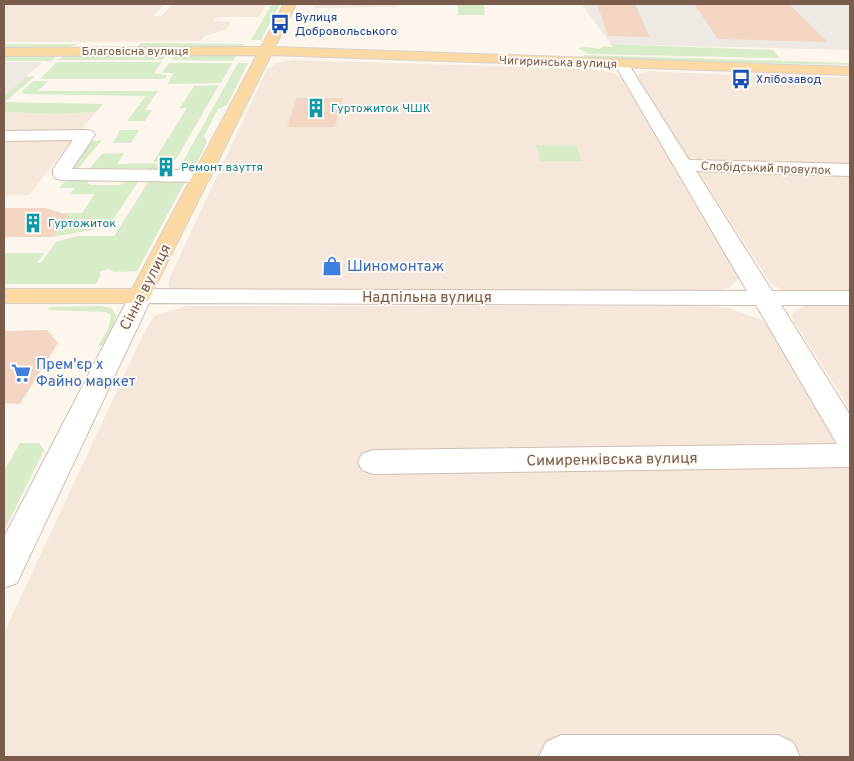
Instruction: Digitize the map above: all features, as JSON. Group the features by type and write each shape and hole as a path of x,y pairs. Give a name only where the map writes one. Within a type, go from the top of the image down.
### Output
{"main road":[{"name":"Сінна вулиця","path":"140,296 290,4"},
{"name":"Благовісна вулиця","path":"4,52 267,51"},
{"name":"Чигиринська вулиця","path":"267,51 622,65 850,71"},
{"name":"Надпільна вулиця","path":"4,296 140,296"}],"street":[{"path":"622,65 850,439"},
{"path":"4,136 86,135 62,169 62,174 202,176"},
{"name":"Слобідський провулок","path":"682,165 850,170"},
{"name":"Надпільна вулиця","path":"140,296 850,298"},
{"name":"Сінна вулиця","path":"4,572 140,296"},
{"name":"Симиренківська вулиця","path":"373,462 850,455"},
{"path":"561,757 778,757"}],"shaded area":[{"path":"4,4 165,4 153,16 161,16 173,4 267,4 259,17 217,17 214,21 231,22 225,30 205,36 200,41 4,42"},
{"path":"315,4 397,4 396,7 314,8"},
{"path":"581,4 850,4 850,50 611,44"},
{"path":"291,60 590,69 615,73 621,78 739,273 739,278 729,288 713,291 172,290 168,286 170,277 266,71 276,63"},
{"path":"4,62 43,62 4,96"},
{"path":"647,71 798,78 850,77 850,292 788,292 772,285 637,79 638,75"},
{"path":"4,112 55,114 96,112 79,132 4,132"},
{"path":"4,139 73,139 29,195 4,195"},
{"path":"850,305 850,409 793,320 792,315 795,311 802,307"},
{"path":"186,306 704,306 728,308 761,320 774,331 850,457 850,757 4,757 4,633 142,337 154,316"}],"green space":[{"path":"272,4 280,4 261,40 251,40"},
{"path":"458,5 484,5 485,15 458,15"},
{"path":"141,43 244,44 242,47 235,48 136,48"},
{"path":"4,44 77,44 67,48 4,48"},
{"path":"611,44 773,50 780,58 589,54 578,48 600,49 603,46 612,47"},
{"path":"237,54 233,61 171,60 175,55"},
{"path":"4,55 51,55 55,58 52,61 4,61"},
{"path":"66,55 166,56 162,60 58,60"},
{"path":"584,55 850,63 850,65 585,59"},
{"path":"57,62 162,62 154,73 167,75 165,79 40,79"},
{"path":"169,63 232,63 221,83 167,84 174,73 162,73"},
{"path":"238,63 248,63 227,105 218,109 204,136 207,142 199,159 189,170 177,172"},
{"path":"35,76 5,102 103,104 96,112 55,114 4,112 4,96 26,77"},
{"path":"34,81 48,81 38,91 158,91 145,110 152,110 145,121 127,121 146,96 23,94 22,91"},
{"path":"219,85 175,161 153,162 187,108 180,108 194,86"},
{"path":"120,130 139,130 131,143 113,143"},
{"path":"102,140 77,170 67,170 88,142"},
{"path":"536,145 576,145 582,161 540,161"},
{"path":"124,153 117,164 172,163 165,175 150,175 147,168 110,168 98,174 91,172 90,168 102,154"},
{"path":"84,178 90,185 120,185 132,178 140,179 108,227 52,237 64,213 82,213 95,194 69,194 75,188 59,188 66,181"},
{"path":"154,179 185,182 137,271 114,272 109,269 100,272 100,277 96,284 4,284 4,253 44,253 37,263 41,263 56,242 77,236 114,236 149,181"},
{"path":"100,306 111,308 117,316 103,346 98,346 109,327 111,315 106,312 48,310 50,307"},
{"path":"20,443 39,443 44,450 4,531 4,471"}],"building":[{"path":"597,4 635,4 650,37 608,36"},
{"path":"694,4 789,4 828,42 718,39"},
{"name":"Гуртожиток ЧШК","path":"297,98 343,98 335,127 287,127"},
{"name":"Гуртожиток","path":"4,208 46,208 68,215 52,237 4,237"},
{"name":"Прем'єр х Файно маркет","path":"47,330 58,343 20,404 4,403 4,331"}],"place":[{"name":"Вулиця Добровольського","path":"280,24"},
{"name":"Хлібозавод","path":"741,79"},
{"name":"Гуртожиток ЧШК","path":"316,108"},
{"name":"Ремонт взуття","path":"166,167"},
{"name":"Гуртожиток","path":"33,223"},
{"name":"Шиномонтаж","path":"332,266"},
{"name":"Прем'єр х Файно маркет","path":"21,373"}]}
